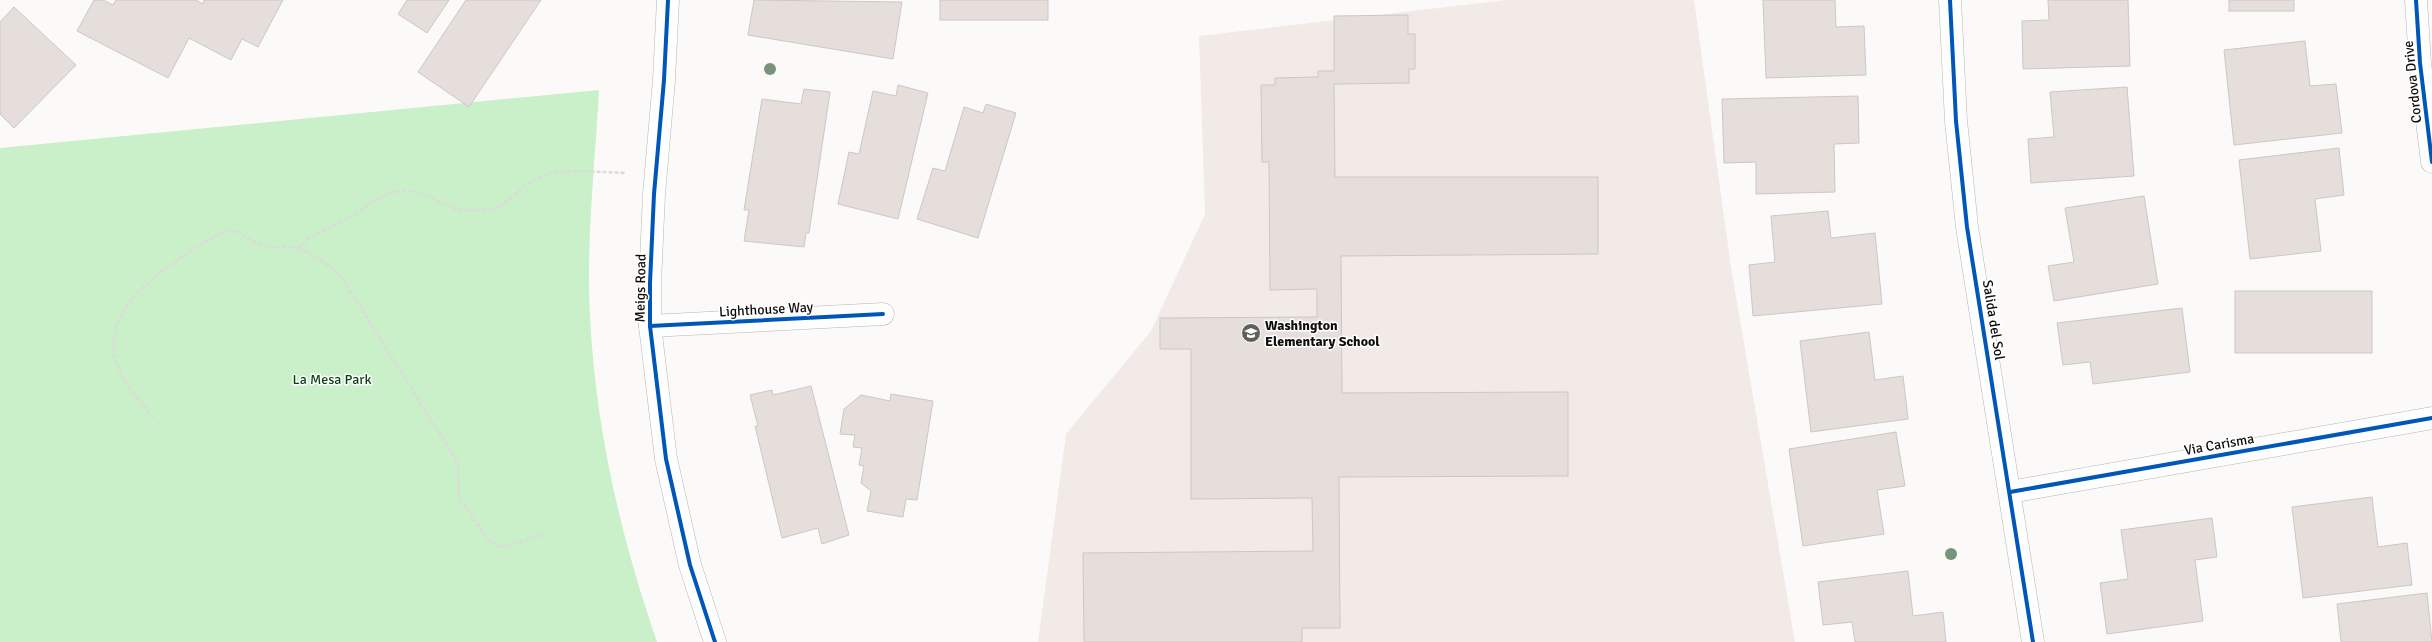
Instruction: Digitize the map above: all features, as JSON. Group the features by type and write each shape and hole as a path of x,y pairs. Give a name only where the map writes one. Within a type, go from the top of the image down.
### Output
{"street":[{"name":"Meigs Road","path":"668,0 664,80 656,174 650,283 650,326 666,459 690,565 716,642"},
{"name":"Salida del Sol","path":"1950,0 1956,121 1967,228 2033,642"},
{"name":"Cordova Drive","path":"2416,0 2420,63 2432,162"},
{"name":"Lighthouse Way","path":"650,326 883,314"},
{"name":"Via Carisma","path":"2010,492 2432,418"}],"path":[{"path":"298,248 310,238 356,214 371,202 392,192 410,191 426,195 458,210 492,210 502,205 527,184 552,172 581,171 656,174"},
{"path":"154,418 120,374 116,363 113,350 114,337 119,321 127,305 153,277 227,230 234,230 265,246 298,248 325,265 344,281 458,464 459,497 488,540 497,546 508,546 545,534"}],"shaded area":[{"path":"1506,0 1694,0 1731,267 1795,642 1038,642 1066,434 1151,331 1205,214 1199,36"}],"green space":[{"name":"La Mesa Park","path":"599,90 589,260 590,317 593,359 604,441 621,522 657,642 0,642 0,148"}],"building":[{"path":"94,0 103,0 113,5 116,0 196,0 203,4 204,0 283,0 258,47 242,39 231,60 189,38 168,78 77,31"},
{"path":"407,0 449,0 427,33 398,14"},
{"path":"466,0 541,0 469,107 418,72"},
{"path":"754,0 902,2 893,59 748,35"},
{"path":"940,0 1048,0 1048,20 940,20"},
{"path":"1763,0 1835,0 1836,27 1864,26 1866,75 1766,78"},
{"path":"2048,0 2128,0 2130,66 2023,69 2022,21 2049,20"},
{"path":"2229,0 2294,0 2294,11 2229,11"},
{"path":"14,7 76,65 14,128 0,114 0,22"},
{"name":"Washington Elementary School","path":"1408,15 1408,34 1415,34 1415,69 1409,69 1409,83 1334,84 1335,177 1598,177 1598,254 1341,256 1342,393 1568,392 1568,476 1339,477 1340,628 1302,628 1302,642 1084,642 1083,553 1313,551 1312,498 1191,499 1191,349 1160,349 1160,318 1317,317 1317,289 1270,290 1269,162 1262,162 1261,85 1275,85 1275,78 1318,77 1318,71 1334,71 1334,16"},
{"path":"2305,41 2310,86 2336,84 2342,133 2234,145 2224,50"},
{"path":"898,85 928,93 898,219 838,204 849,152 859,154 873,91 896,96"},
{"path":"2127,87 2134,176 2031,183 2028,139 2054,137 2050,92"},
{"path":"804,89 830,92 809,233 806,233 804,247 744,241 749,210 744,210 762,99 801,104"},
{"path":"1858,96 1859,143 1834,144 1835,192 1756,194 1756,162 1724,163 1722,99"},
{"path":"986,104 1016,113 978,238 917,219 933,168 945,171 964,107 983,113"},
{"path":"2339,148 2344,195 2315,199 2321,251 2250,259 2239,160"},
{"path":"2144,196 2158,284 2054,301 2048,266 2074,262 2065,208"},
{"path":"1828,211 1831,238 1875,233 1882,304 1753,316 1749,265 1775,262 1771,216"},
{"path":"2235,291 2372,291 2372,353 2235,353"},
{"path":"2182,308 2190,372 2093,384 2090,362 2063,365 2057,323"},
{"path":"1869,332 1875,380 1903,376 1908,419 1811,432 1800,341"},
{"path":"811,386 849,535 822,544 818,528 782,538 755,426 758,426 750,395 772,390 773,395"},
{"path":"891,394 933,401 917,500 906,499 903,517 867,511 871,491 861,483 864,466 859,465 862,448 853,447 855,435 840,434 844,409 861,395 890,401"},
{"path":"1896,432 1905,486 1877,490 1884,534 1803,546 1789,449"},
{"path":"2372,497 2378,547 2407,543 2412,585 2303,598 2292,507"},
{"path":"2212,518 2217,557 2195,560 2203,621 2107,634 2100,583 2128,579 2121,530"},
{"path":"1908,571 1913,616 1943,612 1946,642 1855,642 1852,622 1823,625 1818,582"},
{"path":"2427,593 2432,642 2341,642 2337,604"}],"cycle path":[{"path":"668,0 664,80 654,194 650,283 650,326 666,459 690,565 715,642"},
{"path":"1950,0 1956,121 1967,227 2033,642"},
{"path":"2416,0 2420,63 2432,162"},
{"path":"650,326 883,314"},
{"path":"2010,492 2432,418"}],"place":[{"name":"Washington Elementary School","path":"1251,333"}]}
